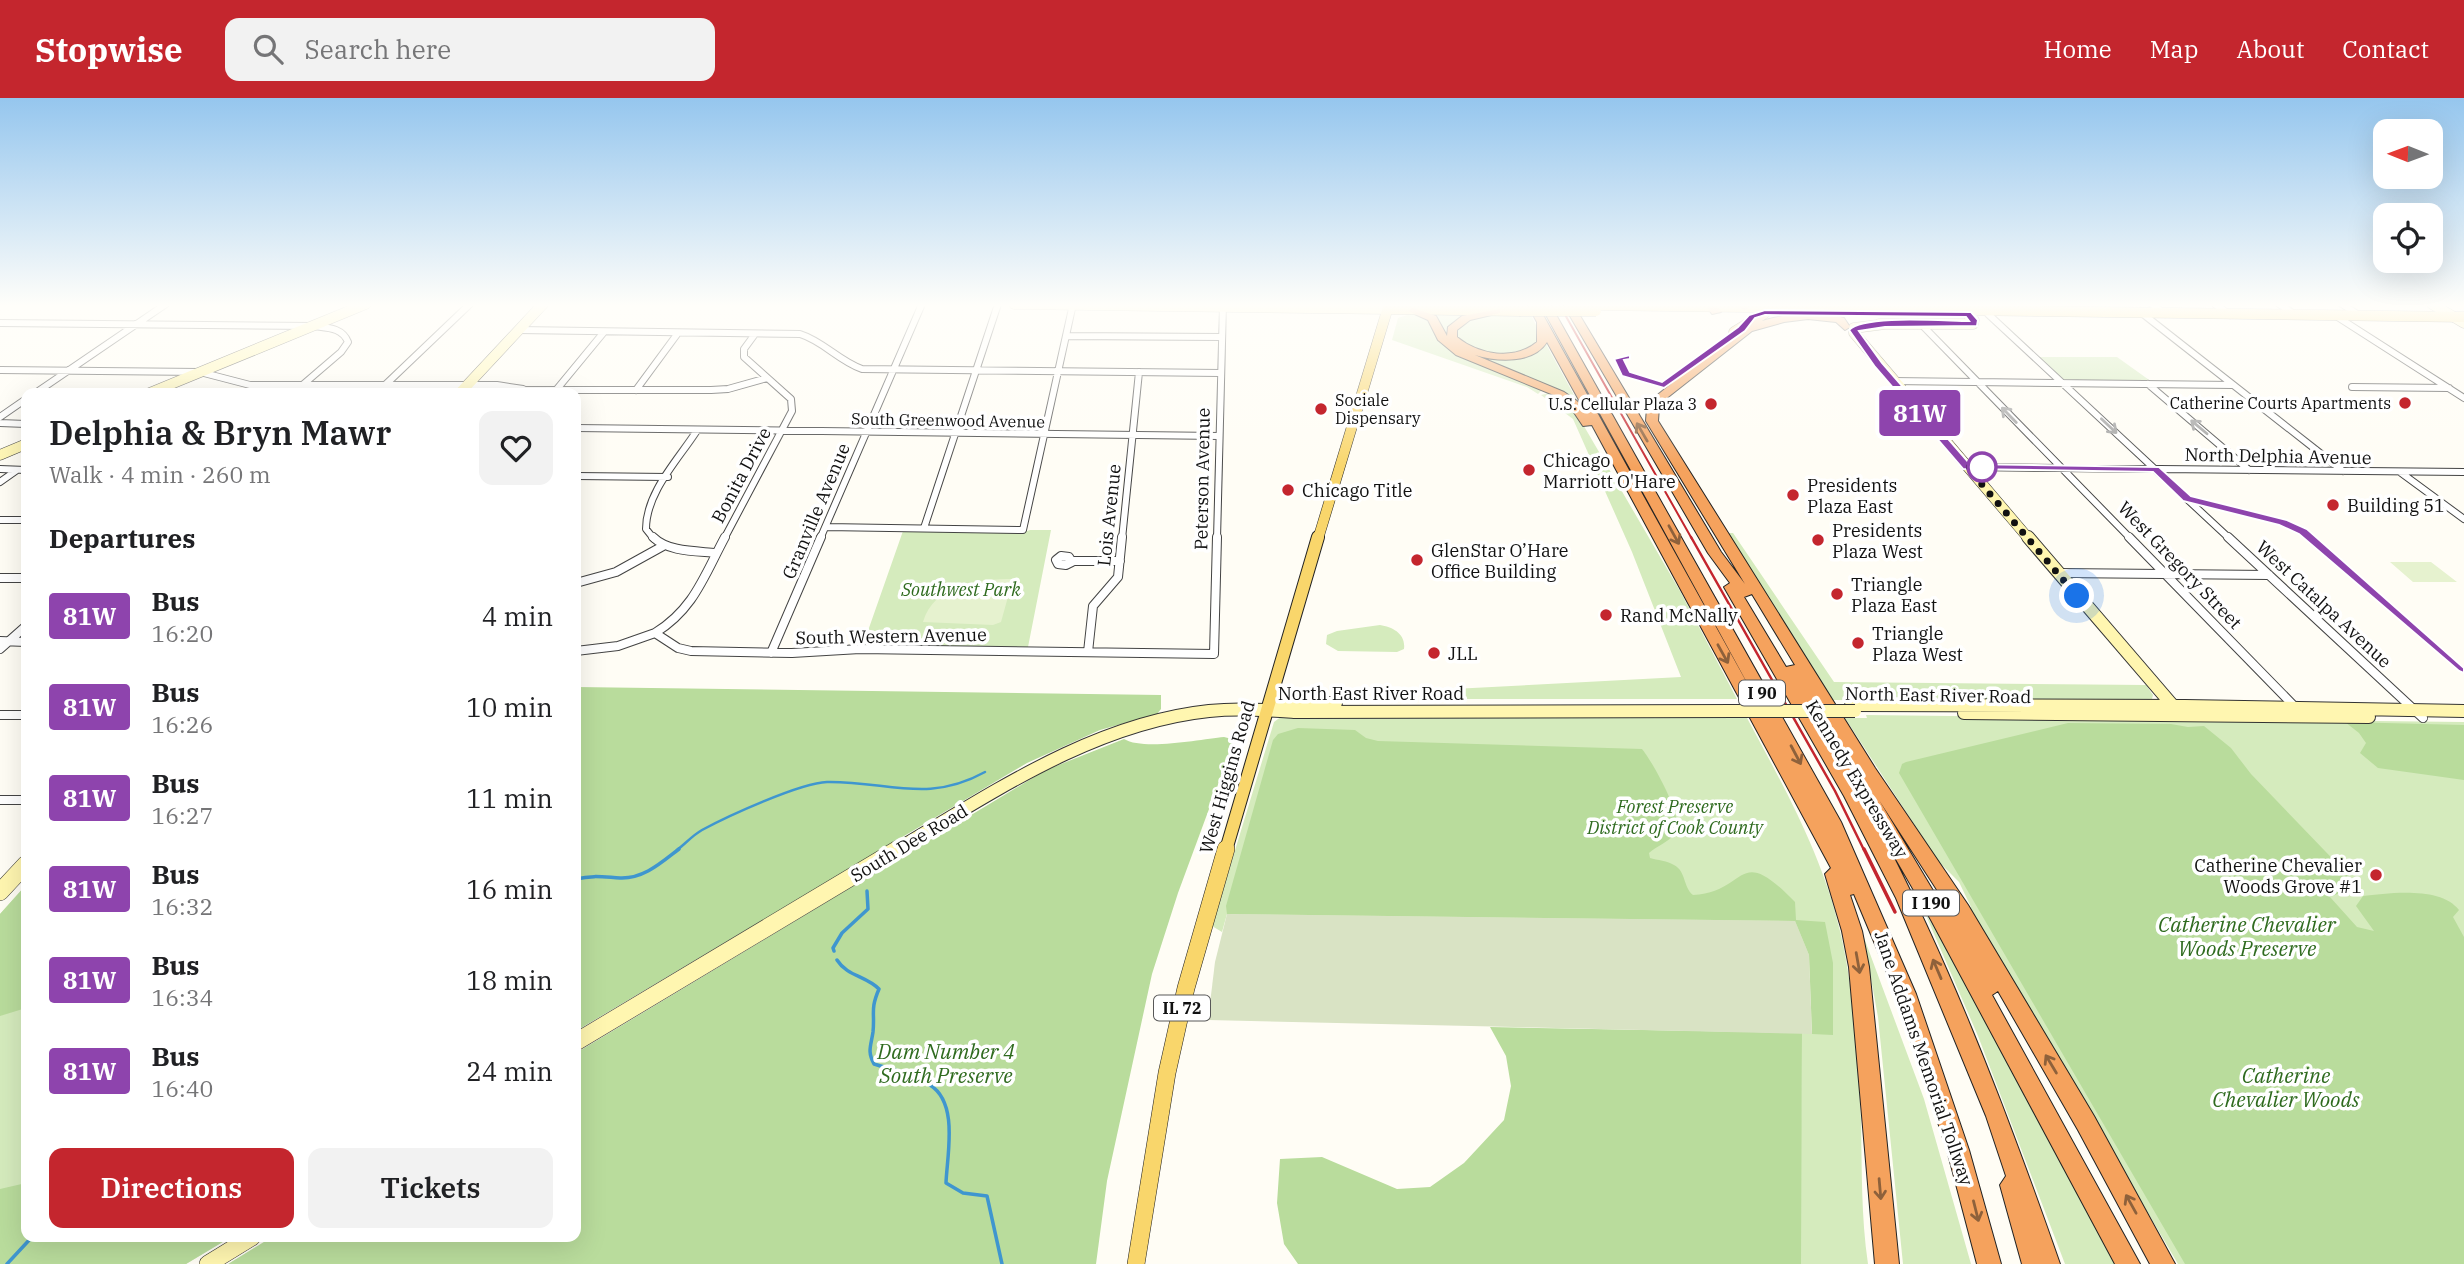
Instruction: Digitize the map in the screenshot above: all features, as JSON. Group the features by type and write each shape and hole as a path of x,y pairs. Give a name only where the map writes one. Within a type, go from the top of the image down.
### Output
{"highway":[{"path":"1474,358 1539,383 1573,403 1667,551"},
{"path":"1567,358 1667,551 1852,891 1888,975 1920,1062 1941,1099"},
{"name":"Jane Addams Memorial Tollway","path":"1569,358 1832,822 1906,994 1972,1195 1989,1264"},
{"name":"Kennedy Expressway","path":"1601,358 1715,553 1735,578 1795,674 1938,915 2129,1264"},
{"path":"1707,358 1659,399 1653,407 1652,421 1868,772 1962,936 2129,1264"},
{"name":"Jane Addams Memorial Tollway","path":"1715,553 1726,578 1853,796 1920,931 2024,1188 2048,1264"},
{"path":"1868,772 1961,909 2086,1123 2164,1264"},
{"path":"1807,810 1841,892 1859,967 1887,1264"},
{"name":"Jane Addams Memorial Tollway","path":"1963,1032 2034,1264"}],"main road":[{"name":"West Higgins Road","path":"1136,1264 1167,1073 1186,988 1266,710 1374,358"}],"street":[{"path":"43,388 86,358"},
{"path":"161,388 233,358"},
{"path":"300,386 333,358"},
{"path":"383,387 413,358"},
{"path":"472,388 498,358"},
{"path":"558,388 582,358"},
{"path":"636,390 659,358"},
{"name":"Bonita Drive","path":"655,634 684,612 792,411 793,402 747,358"},
{"path":"838,358 847,365 862,369 1220,373"},
{"name":"Granville Avenue","path":"772,653 898,358"},
{"path":"924,528 979,358"},
{"path":"826,527 1023,530 1061,358"},
{"name":"Peterson Avenue","path":"1214,654 1220,358"},
{"path":"1872,358 2176,711"},
{"path":"1874,358 1879,365"},
{"name":"West Gregory Street","path":"1955,358 2296,708"},
{"name":"West Catalpa Avenue","path":"2036,358 2418,714"},
{"path":"2200,358 2343,471"},
{"path":"2403,358 2464,398"},
{"path":"0,370 200,372 215,374 233,383 250,386 412,388"},
{"name":"Lois Avenue","path":"1088,652 1093,606 1118,577 1139,372"},
{"path":"581,389 719,390 767,378"},
{"path":"1893,381 2233,384"},
{"path":"2148,384 2249,470"},
{"path":"2352,387 2449,388"},
{"path":"487,388 514,388"},
{"path":"0,417 21,402"},
{"path":"0,424 21,424"},
{"name":"South Greenwood Avenue","path":"581,430 1219,436"},
{"path":"696,432 643,519 646,533 663,546 679,551 716,554"},
{"path":"0,455 21,446"},
{"name":"North Delphia Avenue","path":"1967,467 2464,472"},
{"path":"0,469 18,470"},
{"path":"0,482 18,470"},
{"path":"2400,472 2464,519"},
{"path":"581,476 668,477"},
{"path":"0,520 21,520"},
{"path":"581,582 616,572 663,546"},
{"path":"1073,561 1120,561"},
{"path":"2058,573 2269,575"},
{"path":"0,578 21,578"},
{"path":"0,649 5,641 21,630"},
{"path":"581,650 618,646 655,634"},
{"name":"South Western Avenue","path":"655,634 678,648 691,652 772,653 860,649 1214,654"},
{"name":"North East River Road","path":"1266,710 1853,708 2418,714 2464,711"},
{"name":"North East River Road","path":"2176,711 2296,708 2464,719"},
{"name":"South Dee Road","path":"581,1039 1006,784 1081,747 1110,735 1170,718 1238,709 1266,710"},
{"path":"0,715 21,715"},
{"path":"0,800 21,800"},
{"path":"0,892 21,869"},
{"path":"208,1264 244,1242"}],"green space":[{"path":"1445,358 1470,358 1563,399 1574,409 1680,591 1737,699 1453,699 1453,689 1681,677 1632,552 1573,419 1541,395 1549,393 1542,390 1538,394 1527,387"},
{"path":"1479,358 1554,358 1579,404 1548,385"},
{"path":"2037,358 2119,358 2152,382 2062,380"},
{"name":"Southwest Park","path":"1051,530 1028,647 863,645 903,531"},
{"path":"1728,533 1733,533 1834,682 2146,685 2153,695 2152,699 2145,703 1833,700"},
{"path":"2390,562 2431,562 2457,582 2413,582"},
{"path":"1013,579 1001,622 993,625 923,622 937,599 959,586 986,580"},
{"path":"1380,625 1390,627 1401,635 1404,649 1397,652 1338,651 1326,644 1327,635 1337,631"},
{"path":"581,687 1161,695 1161,709 1157,714 1100,730 1027,763 581,1028"},
{"name":"Forest Preserve District of Cook County","path":"1729,714 1731,718 1747,718 1788,795 1823,875 1840,931 1849,977 1857,1050 1863,1210 1868,1264 1531,1264 1801,1128 1802,1033 1812,1033 1809,955 1227,914 1222,932 1212,926 1274,722 1282,716"},
{"name":"Catherine Chevalier Woods","path":"1866,715 2464,722 2464,1264 2178,1264 1969,908 1971,907 1959,882 1938,861 1845,718 1867,718"},
{"path":"2345,722 2464,725 2464,780 2378,768 2360,753 2366,743 2359,733"},
{"name":"Catherine Chevalier Woods","path":"2068,723 2204,726 2231,748 2251,774 2351,878 2352,888 2330,897 2357,927 2374,931 2356,906 2363,896 2428,894 2451,902 2459,910 2453,917 2464,937 2464,1264 2185,1264 1899,773 1902,764 1906,762"},
{"path":"1298,728 1355,730 1366,738 1378,741 1642,749 1672,804 1677,827 1672,837 1649,853 1650,858 1669,862 1678,868 1693,895 1711,892 1743,874 1752,872 1762,875 1795,902 1796,920 1825,922 1833,963 1833,1035 1812,1034 1809,955 1795,921 1227,914 1226,906 1273,740 1278,734"},
{"name":"Dam Number 4 South Preserve","path":"1224,737 1232,739 1233,744 1178,893 1152,974 1107,1181 1096,1264 228,1264 264,1242 581,1242 581,1050 1046,770 1124,739 1145,744"},
{"path":"21,891 21,1242 223,1242 186,1264 0,1264 0,914"},
{"path":"21,891 21,1010 0,1016 0,914"},
{"path":"1925,913 1941,938 2116,1264 2065,1264 1978,1036"},
{"path":"1227,914 1795,921 1809,955 1812,1034 1208,1020 1215,962"},
{"path":"1863,935 1924,1099 1971,1264 1903,1264 1878,1017"},
{"path":"1490,1027 1802,1033 1801,1264 1298,1264 1284,1244 1277,1203 1280,1159 1322,1157 1397,1189 1430,1187 1464,1163 1504,1120 1511,1086 1506,1056"},
{"path":"21,1184 21,1242 223,1242 186,1264 0,1264 0,1189"}],"waterway":[{"path":"677,850 699,832 729,817 782,794 815,784 827,782 926,789 964,782 985,772"},
{"path":"581,878 637,876 652,869 679,849"},
{"path":"834,951 833,948 842,933 868,909 867,891"},
{"path":"837,960 846,969 879,989 874,1007 870,1048 874,1064 930,1085 939,1093 945,1104 949,1130 946,1183 963,1193 987,1196 1002,1264"},
{"path":"7,1264 27,1242"}],"railway":[{"path":"1590,358 1692,539"},
{"path":"1691,537 1835,791 1864,850"},
{"path":"1864,849 1895,912"}],"bus line":[{"name":"81W","path":"1619,358 1626,373 1664,385 1700,358"},
{"name":"81W","path":"1874,358 1967,467 2155,469 2187,498 2283,523 2303,532 2464,668"}],"place":[{"name":"Catherine Courts Apartments","path":"2405,403"},
{"name":"U.S. Cellular Plaza 3","path":"1711,404"},
{"name":"Sociale Dispensary","path":"1321,409"},
{"name":"Chicago Marriott O'Hare","path":"1529,470"},
{"name":"Chicago Title","path":"1288,490"},
{"name":"Presidents Plaza East","path":"1793,495"},
{"name":"Building 51","path":"2333,505"},
{"name":"Presidents Plaza West","path":"1818,540"},
{"name":"GlenStar O’Hare Office Building","path":"1417,560"},
{"name":"Triangle Plaza East","path":"1837,594"},
{"name":"Rand McNally","path":"1606,615"},
{"name":"Triangle Plaza West","path":"1858,643"},
{"name":"JLL","path":"1434,653"},
{"name":"Catherine Chevalier Woods Grove #1","path":"2376,875"}],"route":[{"path":"1982,467 1967,467 2077,596"}],"park label":[{"name":"Catherine Chevalier Woods Preserve","path":"2247,936"}]}
